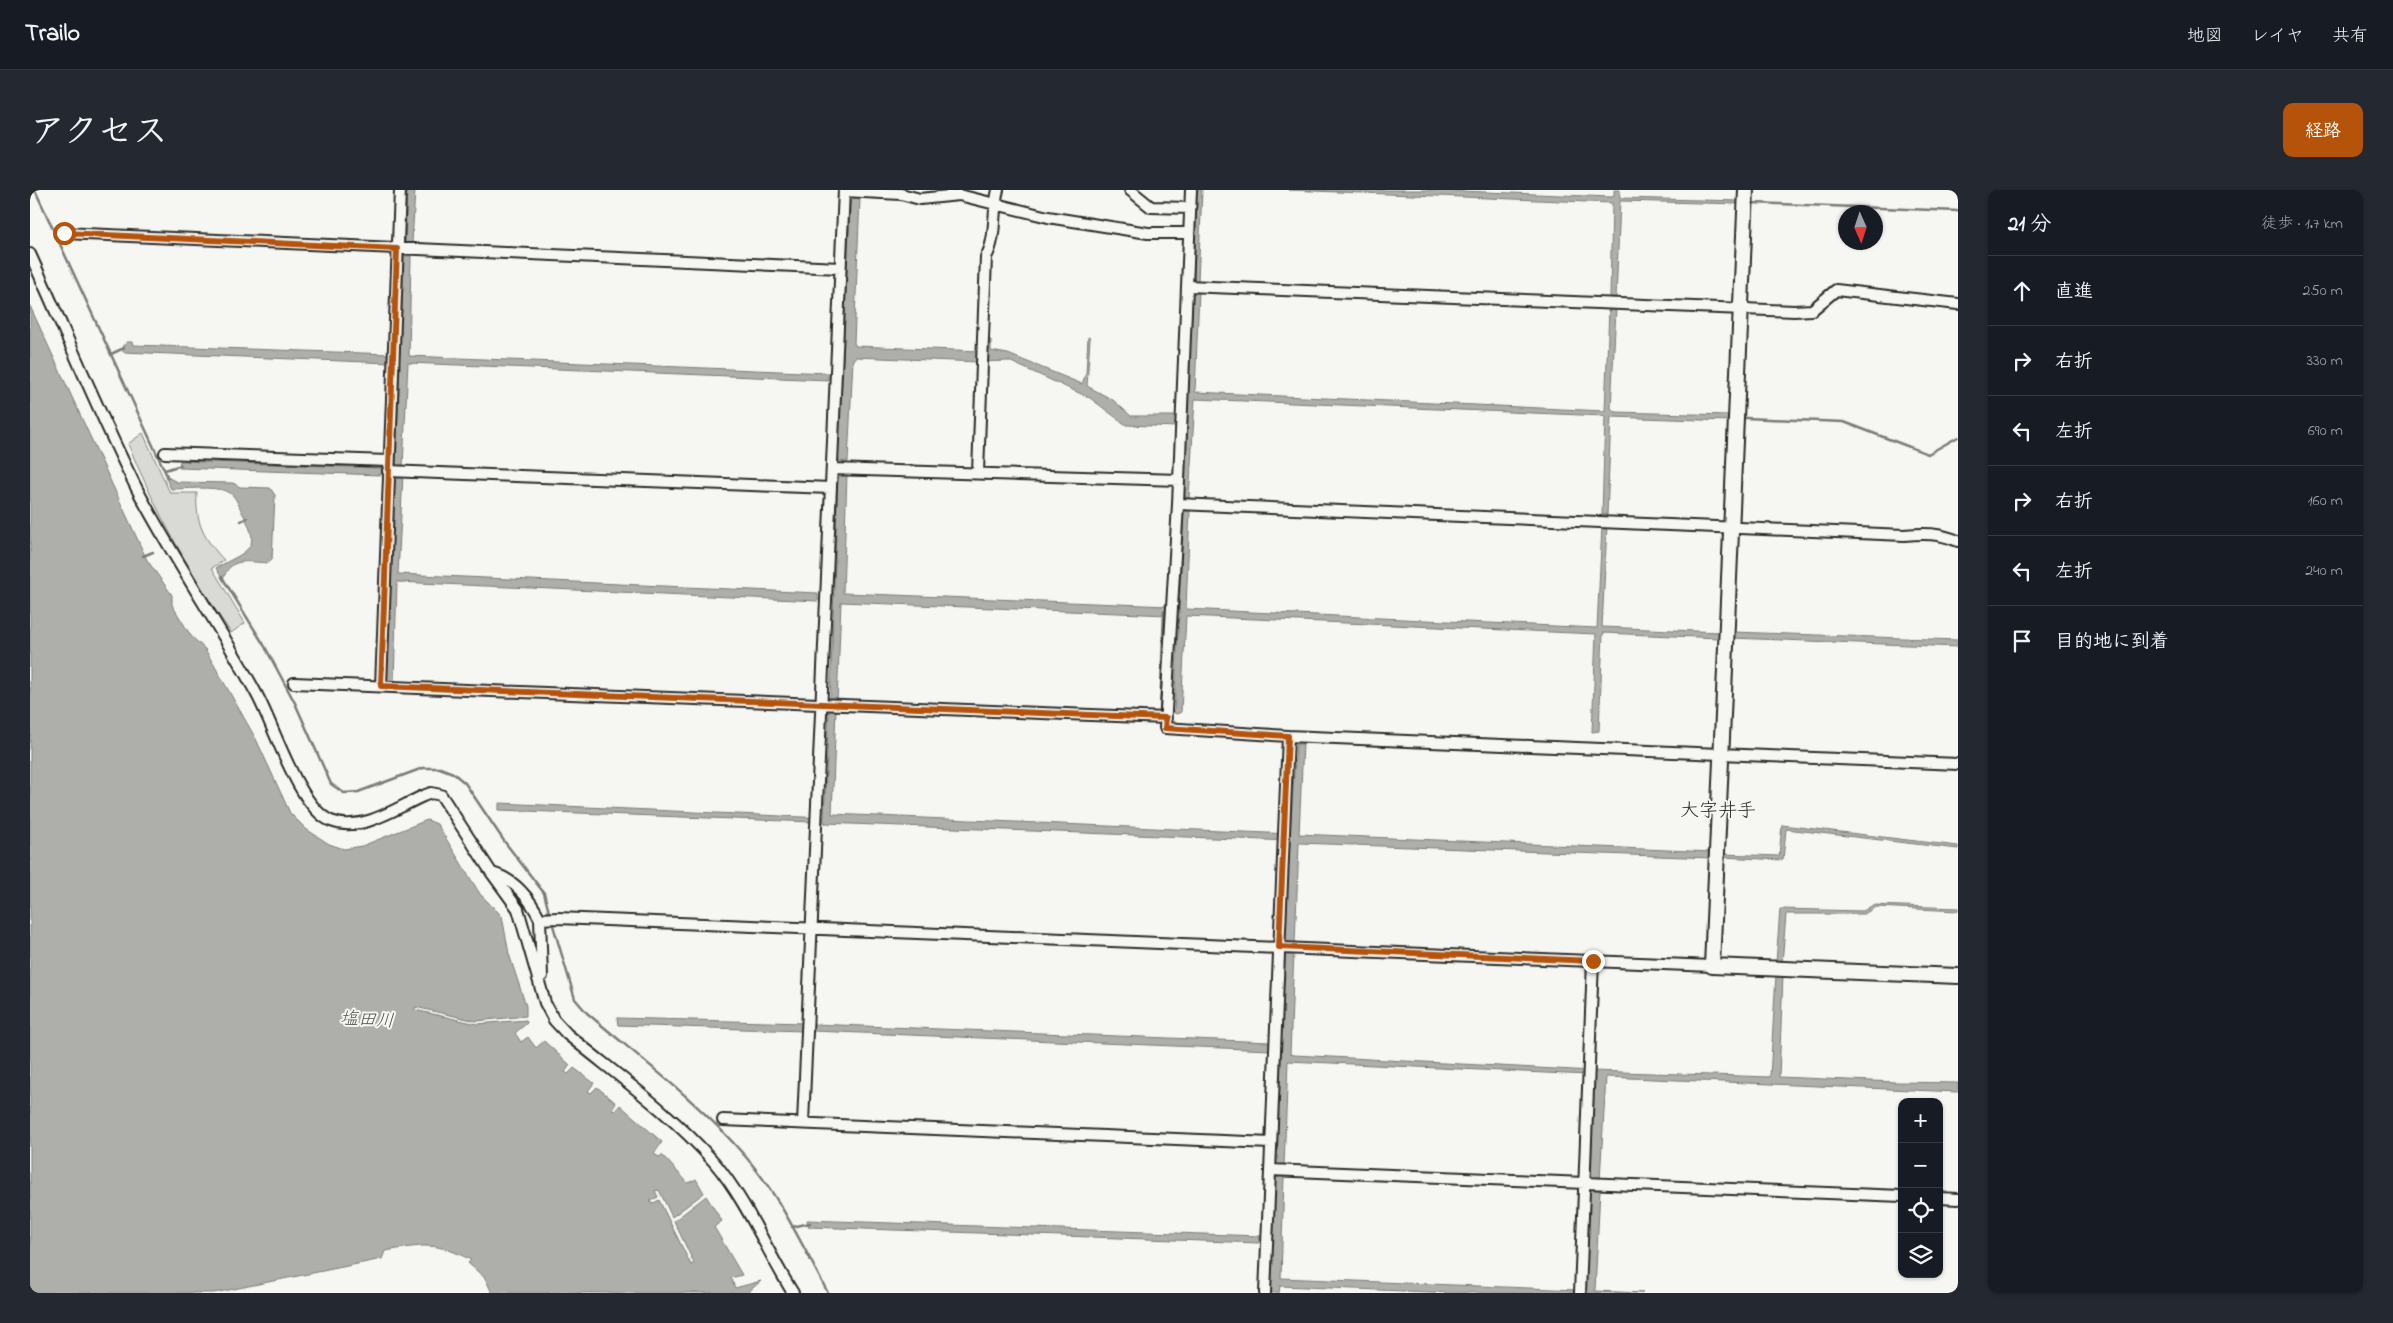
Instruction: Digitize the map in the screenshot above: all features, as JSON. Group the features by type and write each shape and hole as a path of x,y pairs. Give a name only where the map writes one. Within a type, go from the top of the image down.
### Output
{"street":[{"path":"381,686 392,471 400,190"},
{"path":"978,472 986,257 992,248 994,204 998,190"},
{"path":"1130,190 1151,206 1190,208"},
{"path":"1191,190 1178,504 1165,728 1288,736 1958,764"},
{"path":"1712,966 1746,190"},
{"path":"803,1123 817,819 830,705 826,597 831,488 839,469 835,377 845,191 901,192 920,199 959,195 1048,217 1148,233 1189,233"},
{"path":"64,233 840,268"},
{"path":"30,254 138,490 190,585 265,708 301,789 313,807 330,820 347,825 361,823 431,793 441,796 518,909 540,979 545,1003 554,1020 567,1034 677,1124 714,1163 735,1191 793,1293"},
{"path":"1187,286 1741,309 1812,310 1836,290 1958,304"},
{"path":"165,453 392,471 831,488"},
{"path":"839,469 1179,480"},
{"path":"1178,504 1904,535 1931,533 1940,534 1958,541"},
{"path":"294,683 1166,718"},
{"path":"1265,1293 1267,1240 1277,1170 1271,1142 1275,1046 1286,947 1283,842 1288,736"},
{"path":"491,872 501,875 529,898 543,919 544,975 540,979"},
{"path":"543,919 558,918 1286,947 1958,976"},
{"path":"1580,1293 1592,1184 1590,1073 1593,961"},
{"path":"723,1120 1271,1142"},
{"path":"1277,1170 1898,1196"},
{"path":"1943,1198 1958,1199"}],"shaded area":[{"path":"143,433 170,493 197,493 199,522 202,530 211,545 224,560 212,568 245,623 231,633 188,565 162,518 128,444"}],"water":[{"path":"407,190 415,190 412,244 405,244"},
{"path":"851,190 860,190 854,343 856,346 980,351 988,350 988,340 991,340 991,351 1008,354 1082,384 1086,373 1088,337 1090,338 1087,386 1113,400 1131,416 1179,416 1178,427 1126,425 1090,398 1009,361 978,362 855,357 853,360 848,462 838,461"},
{"path":"1197,190 1202,190 1198,281 1194,281"},
{"path":"1288,190 1435,190 1611,197 1614,196 1614,190 1620,190 1620,198 1741,201 1741,204 1620,201 1616,298 1610,298 1612,203"},
{"path":"404,256 411,256 409,356 828,373 828,380 408,363 403,466 396,466 400,364 396,363 396,355 400,355"},
{"path":"1193,290 1199,291 1195,392 1605,411 1609,308 1616,309 1611,408 1615,412 1730,415 1730,421 1611,417 1607,515 1602,515 1605,416 1195,399 1189,498 1184,498"},
{"name":"塩田川","path":"30,306 147,560 172,595 172,605 191,636 205,649 256,739 290,813 306,829 329,844 344,849 362,846 427,820 437,824 480,894 502,916 509,954 526,1006 526,1016 476,1021 415,1007 415,1010 477,1024 526,1020 527,1023 515,1033 521,1042 528,1037 536,1048 544,1041 570,1065 565,1072 568,1074 574,1068 594,1083 588,1091 591,1093 597,1087 616,1103 612,1110 615,1111 620,1105 662,1142 654,1154 659,1157 662,1155 688,1183 696,1179 704,1193 672,1217 659,1190 655,1191 658,1197 650,1201 652,1204 659,1200 691,1265 694,1263 674,1221 706,1196 722,1221 714,1227 742,1275 731,1278 735,1288 761,1281 747,1293 492,1293 485,1278 468,1263 471,1260 438,1247 420,1246 385,1251 382,1259 214,1293 30,1293"},
{"path":"126,342 132,342 133,345 391,354 390,363 123,352 123,345 126,345"},
{"path":"180,461 382,468 381,475 179,468"},
{"path":"395,474 403,474 398,574 818,593 818,601 397,582 394,682 387,682"},
{"path":"838,474 847,474 843,593 1168,606 1168,615 841,602 837,703 830,702"},
{"path":"165,476 177,482 233,483 240,487 270,488 275,495 272,560 268,563 240,562 235,564 226,572 223,580 216,568 244,552 249,548 251,542 248,525 238,503 232,494 220,489 171,489"},
{"path":"1184,508 1190,509 1186,609 1597,628 1602,526 1607,526 1602,627 1720,632 1719,638 1603,633 1599,731 1592,732 1596,634 1186,616 1181,712 1177,714 1174,713"},
{"path":"1733,632 1958,640 1958,647 1732,638"},
{"path":"829,709 836,709 832,814 1290,834 1296,744 1303,744 1299,834 1713,852 1712,858 1299,843 1295,943 1292,943 1292,951 1294,951 1290,1054 1592,1071 1770,1077 1776,975 1783,975 1779,1077 1958,1083 1958,1092 1606,1077 1600,1180 1591,1179 1594,1077 1588,1075 1288,1061 1284,1166 1282,1166 1282,1176 1284,1176 1281,1278 1578,1290 1578,1293 1453,1293 1280,1286 1279,1293 1270,1293 1272,1246 1270,1241 1273,1237 1275,1176 1278,1176 1279,1166 1276,1166 1281,1053 1279,1042 1285,951 1287,950 1288,943 1285,942 1290,841 824,823 824,820 813,820 812,822 499,810 499,803 824,818"},
{"path":"1782,825 1958,846 1958,849 1786,829 1783,860 1722,857 1722,854 1779,856"},
{"path":"1873,905 1958,908 1958,911 1876,907 1864,914 1786,914 1782,964 1776,963 1780,909 1863,911"},
{"path":"617,1018 804,1023 803,1031 618,1025"},
{"path":"813,1024 1270,1042 1270,1050 813,1031"},
{"path":"1590,1188 1600,1189 1595,1291 1643,1293 1583,1293 1583,1290 1586,1290"},
{"path":"807,1220 1260,1236 1259,1243 809,1227"}],"waterway":[{"path":"35,190 168,478"},
{"path":"1751,203 1958,211"},
{"path":"111,354 124,348"},
{"path":"1745,418 1844,422 1928,454 1958,437"},
{"path":"165,470 181,465"},
{"path":"241,521 247,518"},
{"path":"143,556 153,552"},
{"path":"222,577 264,645 295,703 331,784 344,793 358,792 423,768 440,768 453,773 465,783 504,841 544,893 550,916"},
{"path":"1160,712 1164,611"},
{"path":"1286,731 1318,732"},
{"path":"552,922 575,999 587,1013 689,1099 727,1136 758,1171 780,1205 828,1293"},
{"path":"792,1227 810,1223"}],"district":[{"name":"大字井手","path":"1718,809"}],"route":[{"path":"64,233 397,249 381,686 1166,718 1165,728 1288,736 1279,947 1593,961"}]}
